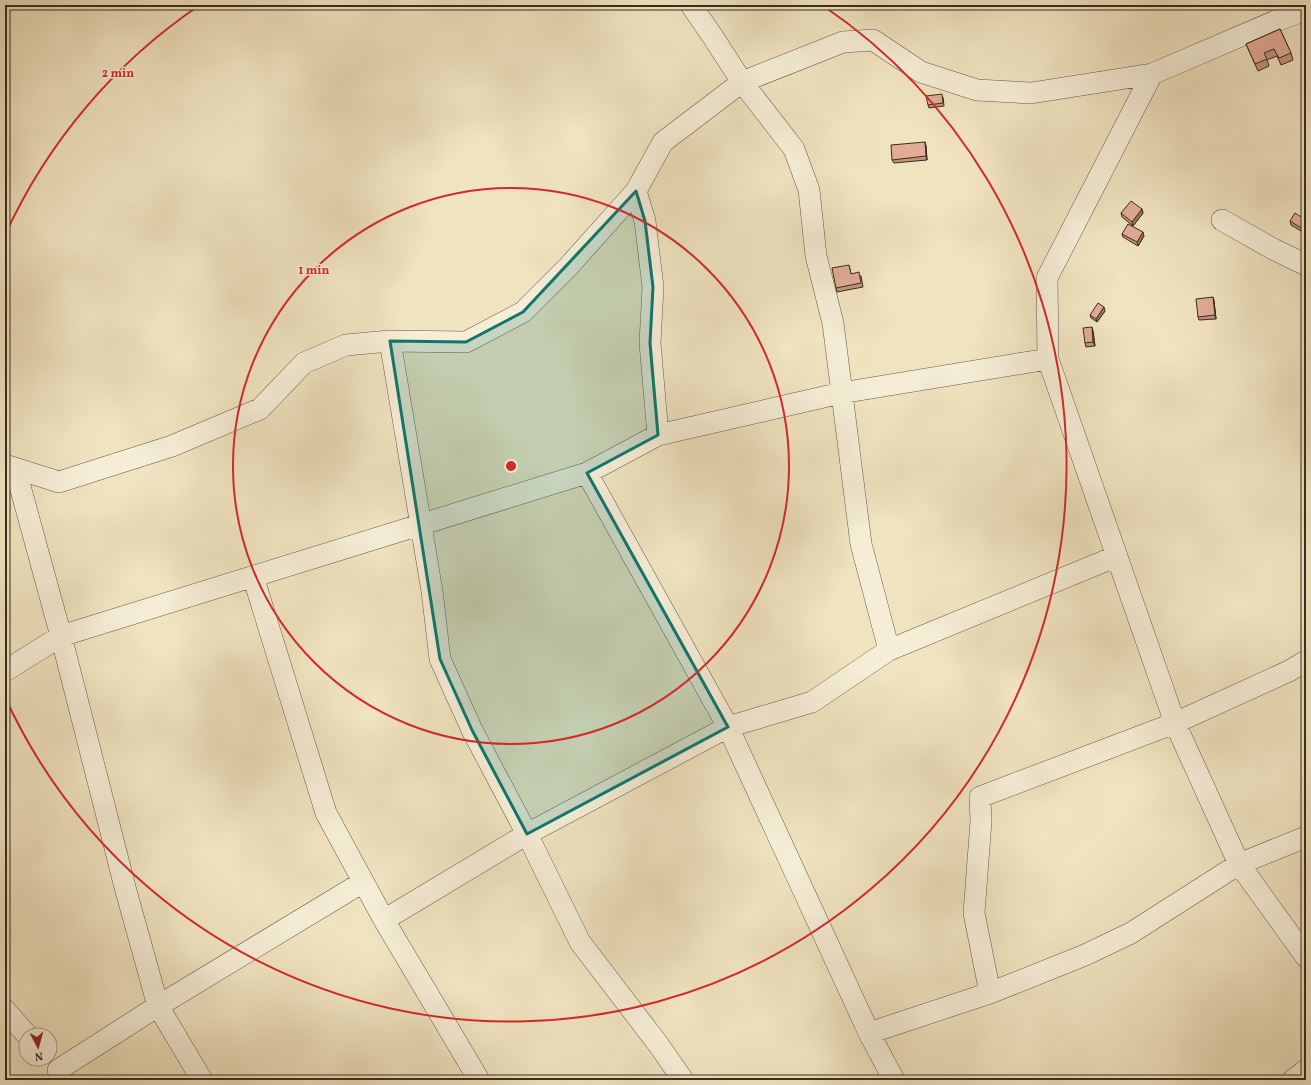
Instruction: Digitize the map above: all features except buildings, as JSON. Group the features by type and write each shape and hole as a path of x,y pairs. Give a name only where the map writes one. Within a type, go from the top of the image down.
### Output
{"street":[{"path":"691,5 742,82 794,150 809,190 816,256 833,323 861,544 889,650"},
{"path":"10,467 59,482 172,446 260,409 304,363 346,345 390,341 466,342 523,312 568,268 636,191 663,142 742,82 843,42 873,40 921,72 977,90 1030,92 1152,74 1278,20 1306,10"},
{"path":"1152,74 1047,278 1048,359 1175,723 1239,864 1306,957"},
{"path":"636,191 645,221 653,287 650,343 658,435"},
{"path":"1222,220 1273,249 1306,265"},
{"path":"390,341 432,591 440,659 472,730 527,834 580,942 684,1080"},
{"path":"5,671 61,636 587,473 658,435 841,393 1048,359"},
{"path":"10,467 61,636 126,891 158,1006 202,1080"},
{"path":"587,473 728,727 869,1033 894,1080"},
{"path":"384,920 527,834 728,727 812,702 889,650 1116,556"},
{"path":"256,586 326,813 384,920 479,1080"},
{"path":"990,993 974,913 981,821 980,797 1175,723 1289,671 1306,661"},
{"path":"869,1033 990,993 1085,954 1131,933 1239,864 1306,837"},
{"path":"56,1070 158,1006 364,882"},
{"path":"5,1010 20,1027"},
{"path":"1293,1080 1306,1070"}],"highlighted area":[{"path":"636,191 645,221 653,287 650,343 658,435 587,473 728,727 527,834 472,730 440,659 390,341 466,342 523,312"}]}
